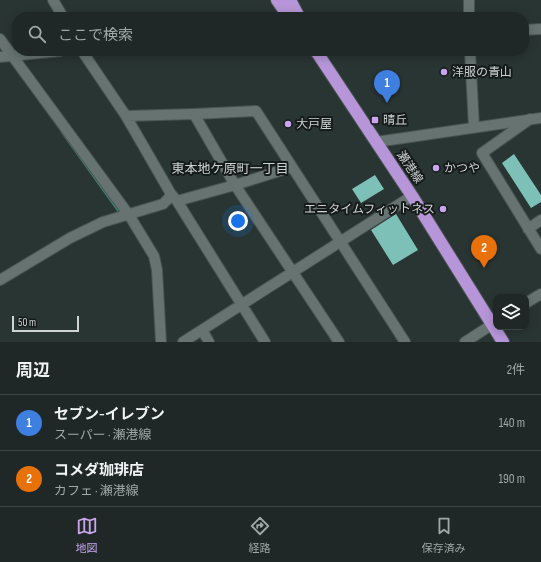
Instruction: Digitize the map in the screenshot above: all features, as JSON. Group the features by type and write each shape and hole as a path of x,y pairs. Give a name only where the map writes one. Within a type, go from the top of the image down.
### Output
{"highway":[{"path":"277,0 286,12"},
{"path":"290,0 296,12"},
{"name":"瀬港線","path":"319,56 493,321"},
{"name":"瀬港線","path":"497,330 503,342"}],"street":[{"path":"53,0 60,12"},
{"path":"469,0 469,12"},
{"path":"529,30 541,29"},
{"path":"0,39 129,215 154,256 156,263 161,342"},
{"path":"0,57 11,56"},
{"path":"85,56 126,116 174,198 265,342"},
{"path":"470,56 474,127"},
{"path":"126,116 256,110 405,342"},
{"path":"194,114 236,185 339,342"},
{"path":"376,142 541,118"},
{"path":"530,119 482,153 541,249"},
{"path":"0,280 70,238 103,222 163,204 174,198 236,185 292,167"},
{"path":"184,342 241,304 412,196"},
{"path":"528,229 541,220"},
{"path":"529,301 541,294"},
{"path":"465,342 493,324"},
{"path":"202,330 210,342"}],"building":[{"path":"514,154 541,195 541,202 531,208 502,163"},
{"path":"375,175 384,189 361,203 352,189"},
{"path":"396,214 418,250 393,265 371,230"}],"waterway":[{"path":"62,132 120,213"}],"place":[{"name":"洋服の青山","path":"444,72"},
{"name":"セブン-イレブン","path":"387,103"},
{"name":"晴丘","path":"375,120"},
{"name":"大戸屋","path":"288,124"},
{"name":"かつや","path":"436,168"},
{"name":"エニタイムフィットネス","path":"443,209"},
{"name":"コメダ珈琲店","path":"484,268"}],"district":[{"name":"東本地ケ原町一丁目","path":"230,168"}]}
